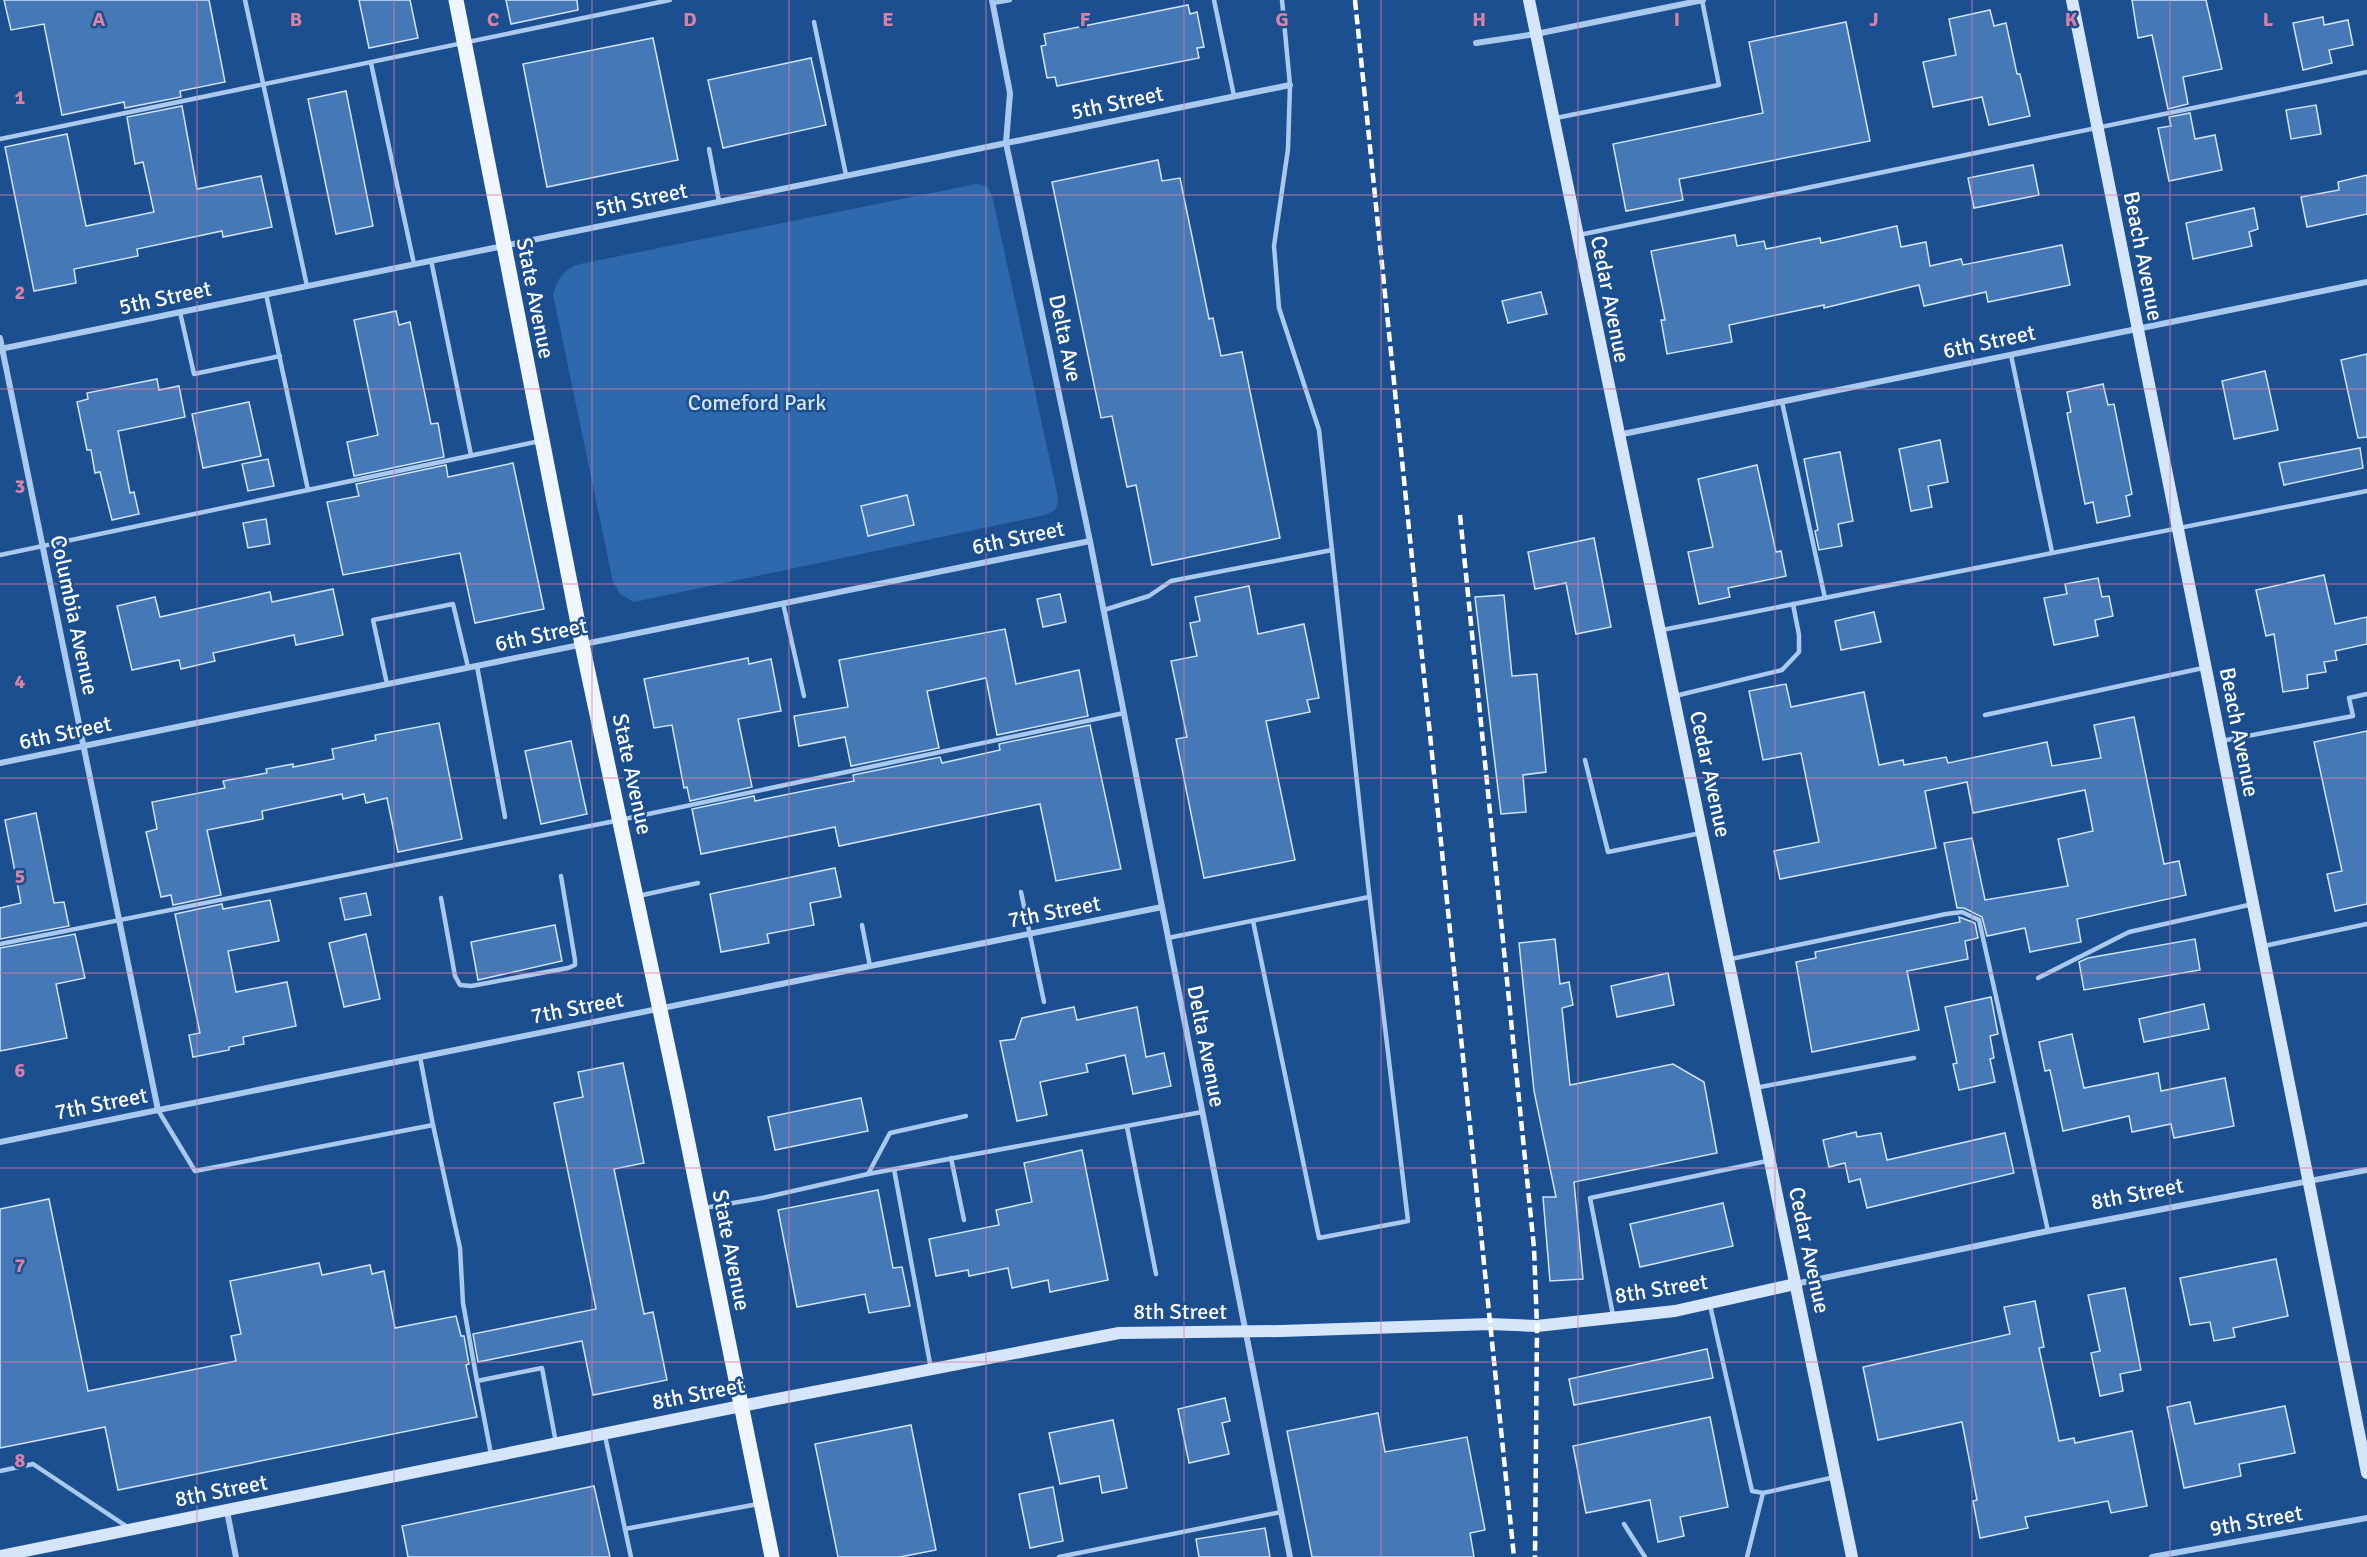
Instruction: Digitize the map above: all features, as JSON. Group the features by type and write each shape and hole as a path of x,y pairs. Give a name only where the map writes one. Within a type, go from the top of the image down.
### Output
{"main road":[{"name":"State Avenue","path":"456,0 582,644 660,1009 772,1557"}],"street":[{"name":"Cedar Avenue","path":"1529,0 1617,435 1852,1557"},
{"path":"1476,43 1536,34 1702,0"},
{"name":"Beach Avenue","path":"2072,0 2367,1473"},
{"path":"993,2 1010,93 1006,143"},
{"name":"5th Street","path":"1,349 1290,85"},
{"name":"Delta Ave","path":"1006,143 1090,541"},
{"name":"6th Street","path":"1617,435 2367,282"},
{"name":"Columbia Avenue","path":"0,338 158,1110"},
{"name":"6th Street","path":"0,763 1090,541"},
{"name":"Delta Avenue","path":"1090,541 1290,1557"},
{"name":"7th Street","path":"0,1142 1162,907"},
{"name":"8th Street","path":"0,1556 605,1433 1119,1333 1245,1332 1490,1324 1537,1326 1675,1311 2048,1230 2367,1170"},
{"path":"227,1510 236,1557"},
{"name":"9th Street","path":"2152,1557 2367,1518"}],"lane":[{"path":"245,0 307,286"},
{"path":"0,140 670,0"},
{"path":"993,2 1010,0"},
{"path":"1214,0 1234,96"},
{"path":"1253,921 1319,1238 1408,1221 1369,897 1319,430 1279,308 1274,246 1288,149 1290,85 1282,0"},
{"path":"1663,0 1665,8"},
{"path":"1553,118 1719,85 1702,0"},
{"path":"814,22 846,175"},
{"path":"371,63 414,264"},
{"path":"1577,236 2367,72"},
{"path":"709,149 719,201"},
{"path":"431,260 471,455"},
{"path":"266,294 308,490"},
{"path":"180,312 194,374 280,356"},
{"path":"2011,355 2052,552"},
{"path":"1782,402 1825,598"},
{"path":"0,555 541,440"},
{"path":"1659,630 2177,526 2367,491"},
{"path":"1104,610 1149,596 1171,581 1332,550"},
{"path":"387,684 373,620 453,603 468,667"},
{"path":"783,603 804,696"},
{"path":"1673,697 1782,670 1799,652 1800,635 1793,604"},
{"path":"477,666 506,817"},
{"path":"1985,715 2206,668"},
{"path":"2220,741 2353,716 2349,698 2367,694"},
{"path":"0,944 620,820 1124,713"},
{"path":"1585,760 1608,852 1701,833"},
{"path":"441,898 455,976 460,985 471,986 575,965 561,876"},
{"path":"636,896 698,883"},
{"path":"1021,892 1044,1002"},
{"path":"1167,939 1369,897"},
{"path":"2038,978 2129,932 2253,904"},
{"path":"1728,960 1946,914 1962,912 1979,920 2048,1230"},
{"path":"2261,946 2367,924"},
{"path":"862,925 870,966"},
{"path":"420,1057 460,1248 463,1303 492,1457"},
{"path":"1755,1088 1914,1058"},
{"path":"158,1110 195,1171 434,1125"},
{"path":"701,1209 868,1174 1127,1128 1202,1112"},
{"path":"868,1174 890,1133 966,1116"},
{"path":"1127,1128 1156,1274"},
{"path":"951,1158 964,1220"},
{"path":"1614,1317 1590,1198 1770,1161"},
{"path":"894,1169 931,1369"},
{"path":"1710,1303 1752,1491 1762,1493 1835,1477"},
{"path":"477,1381 542,1368 556,1443"},
{"path":"605,1433 631,1557"},
{"path":"0,1471 33,1464 131,1529"},
{"path":"1747,1557 1762,1493"},
{"path":"625,1529 761,1504"},
{"path":"1059,1557 1086,1554 1281,1512"},
{"path":"1624,1524 1645,1557"}],"green space":[{"name":"Comeford Park","path":"976,184 987,186 992,195 1057,493 1058,503 1055,510 1045,515 634,602 620,594 613,582 553,294 562,275 580,264"}],"building":[{"path":"4,0 209,0 225,82 180,91 181,97 125,108 124,102 62,115 44,24 11,30"},
{"path":"359,0 410,0 418,38 369,48"},
{"path":"506,0 577,0 578,10 511,24"},
{"path":"2132,0 2206,0 2222,69 2183,77 2188,104 2168,109 2152,35 2138,38"},
{"path":"1188,5 1190,14 1197,12 1204,47 1197,48 1199,58 1057,86 1055,77 1047,78 1041,46 1046,45 1044,34"},
{"path":"1990,10 1994,26 2006,23 2017,74 2020,74 2030,116 1989,125 1982,97 1933,107 1923,62 1956,55 1949,19"},
{"path":"2323,17 2324,25 2348,20 2353,45 2329,50 2332,63 2303,70 2293,23"},
{"path":"1846,22 1870,141 1679,179 1683,200 1626,211 1613,144 1763,113 1749,42"},
{"path":"653,38 678,160 547,187 523,64"},
{"path":"811,58 826,125 723,148 708,80"},
{"path":"346,91 373,226 336,234 308,99"},
{"path":"2316,105 2321,134 2291,139 2286,110"},
{"path":"182,106 197,189 261,176 272,227 223,237 222,231 137,249 138,256 74,269 76,283 34,291 5,147 67,134 86,226 154,212 143,162 135,164 127,117"},
{"path":"2190,113 2195,139 2215,135 2222,170 2169,181 2158,128 2171,126 2169,117"},
{"path":"1158,160 1162,181 1180,178 1209,319 1213,318 1221,356 1242,352 1280,538 1152,565 1136,485 1127,487 1112,416 1101,418 1052,182"},
{"path":"2033,165 2039,195 1974,208 1968,178"},
{"path":"2367,175 2367,214 2307,227 2301,197 2339,190 2338,182"},
{"path":"2254,208 2258,229 2249,232 2252,246 2193,259 2186,223"},
{"path":"1897,226 1901,247 1926,242 1930,266 1961,259 1963,265 2062,245 2070,285 1988,302 1986,292 1924,306 1919,285 1824,308 1824,305 1729,325 1732,342 1667,354 1661,320 1665,320 1651,251 1735,235 1737,246 1764,241 1766,249 1820,238 1821,243"},
{"path":"1541,292 1547,314 1508,323 1502,301"},
{"path":"396,311 399,325 410,322 431,424 438,423 444,457 354,476 347,442 378,435 354,320"},
{"path":"2367,354 2367,437 2358,438 2341,360"},
{"path":"2265,371 2278,430 2234,439 2222,381"},
{"path":"157,379 159,390 179,386 185,417 118,431 130,493 134,492 139,514 112,520 100,472 95,473 91,450 87,450 77,402 88,399 87,393"},
{"path":"2103,384 2108,405 2114,404 2132,494 2126,496 2130,516 2097,523 2093,502 2085,504 2067,413 2071,412 2067,392"},
{"path":"249,402 261,456 203,468 192,414"},
{"path":"1940,440 1948,482 1928,486 1932,507 1911,511 1899,449"},
{"path":"2360,448 2363,468 2284,485 2279,463"},
{"path":"1840,452 1853,521 1838,524 1842,546 1819,550 1815,531 1818,530 1804,459"},
{"path":"268,459 274,486 248,491 242,464"},
{"path":"513,463 544,609 475,623 460,553 343,575 327,502 359,496 356,484 446,465 448,477"},
{"path":"1757,465 1776,552 1781,551 1786,576 1728,588 1730,597 1699,604 1688,552 1713,547 1698,479"},
{"path":"907,495 914,525 868,536 861,506"},
{"path":"266,519 270,544 248,548 243,523"},
{"path":"1594,538 1611,627 1576,634 1566,583 1535,589 1528,552"},
{"path":"2324,575 2335,624 2367,617 2367,644 2335,651 2337,660 2324,662 2326,672 2307,675 2308,688 2283,692 2274,634 2266,636 2256,590"},
{"path":"2098,578 2102,597 2109,596 2113,616 2095,620 2098,636 2054,645 2044,598 2067,594 2065,584"},
{"path":"1249,586 1258,634 1304,624 1319,698 1307,700 1310,712 1266,721 1295,860 1204,878 1176,739 1187,737 1171,661 1197,656 1190,623 1200,621 1195,597"},
{"path":"333,589 343,635 296,645 294,635 213,653 215,661 181,669 179,660 132,670 117,606 155,597 160,617 270,592 272,602"},
{"path":"1060,594 1066,622 1043,627 1037,599"},
{"path":"1504,595 1512,676 1537,674 1546,772 1523,775 1526,812 1501,814 1475,597"},
{"path":"1874,612 1881,642 1841,650 1835,621"},
{"path":"1005,629 1016,684 1079,670 1088,716 997,735 986,678 927,691 939,748 851,766 845,737 799,746 794,716 848,707 839,660"},
{"path":"748,658 749,664 771,659 781,711 738,719 752,787 690,801 687,787 684,788 672,725 654,728 644,679"},
{"path":"1786,684 1791,707 1864,692 1879,765 1903,760 1904,765 1946,757 1948,763 2047,742 2052,766 2101,758 2094,725 2134,717 2164,864 2179,861 2186,895 2077,919 2081,942 2030,952 2025,928 1987,936 1982,917 1964,908 1957,908 1944,843 1972,838 1985,900 2068,886 2058,839 2093,831 2085,790 1973,813 1967,782 1925,791 1936,848 1780,879 1774,851 1819,842 1801,753 1763,760 1749,691"},
{"path":"439,723 462,839 398,852 387,798 366,803 364,794 343,799 342,794 262,811 263,819 207,830 221,895 173,905 171,895 161,897 146,832 157,829 152,802 225,788 223,781 267,773 266,769 293,764 293,767 334,759 332,749 376,740 375,735"},
{"path":"1090,725 1121,869 1056,881 1040,804 839,846 835,827 701,854 692,809 754,796 755,801 854,781 853,775 940,757 942,763 1000,750 999,744"},
{"path":"2367,731 2367,904 2335,911 2327,874 2342,871 2314,742"},
{"path":"571,741 587,814 541,824 525,751"},
{"path":"36,813 54,903 64,902 69,926 0,939 0,908 21,903 5,820"},
{"path":"835,868 841,897 810,903 814,925 767,934 769,943 721,952 710,894"},
{"path":"366,893 371,915 345,920 340,898"},
{"path":"270,900 279,941 228,951 236,992 287,982 296,1026 243,1037 244,1044 229,1047 229,1050 193,1057 189,1035 200,1033 175,914 222,904 223,909"},
{"path":"1959,917 1975,923 1978,938 1965,941 1968,959 1907,971 1919,1030 1812,1052 1796,962 1816,958 1815,952 1960,922"},
{"path":"555,925 562,961 478,980 471,942"},
{"path":"75,934 85,978 56,984 67,1038 0,1051 0,948"},
{"path":"366,934 380,999 344,1007 329,943"},
{"path":"1555,939 1560,984 1569,982 1573,1005 1562,1008 1570,1085 1673,1064 1704,1082 1717,1153 1574,1182 1583,1279 1550,1281 1543,1197 1556,1197 1534,1091 1519,943"},
{"path":"2195,939 2200,970 2084,990 2079,962 2088,958"},
{"path":"1668,973 1674,1005 1617,1017 1611,986"},
{"path":"1991,997 1998,1034 1990,1036 1994,1058 1990,1059 1995,1082 1959,1090 1953,1064 1957,1063 1945,1007"},
{"path":"2204,1004 2209,1029 2144,1042 2139,1019"},
{"path":"1074,1007 1077,1020 1137,1007 1146,1057 1164,1053 1171,1086 1133,1094 1125,1055 1086,1064 1088,1072 1040,1082 1047,1115 1017,1121 1000,1041 1015,1039 1022,1018"},
{"path":"2072,1034 2084,1088 2158,1073 2161,1091 2225,1078 2234,1126 2174,1138 2171,1124 2132,1132 2129,1116 2063,1131 2050,1070 2045,1071 2039,1042"},
{"path":"623,1063 644,1163 614,1169 644,1314 653,1312 667,1380 593,1395 582,1341 478,1362 473,1334 596,1309 554,1103 583,1097 578,1072"},
{"path":"861,1098 868,1131 775,1150 768,1117"},
{"path":"1856,1132 1857,1137 1881,1133 1887,1160 2005,1133 2014,1173 1867,1208 1860,1179 1849,1182 1845,1163 1829,1167 1823,1140"},
{"path":"1082,1150 1108,1280 1050,1292 1048,1280 1012,1288 1008,1268 969,1276 968,1270 936,1276 929,1239 999,1225 996,1210 1032,1202 1024,1163"},
{"path":"878,1190 893,1268 902,1267 910,1306 869,1313 865,1294 797,1307 778,1210"},
{"path":"49,1199 88,1391 236,1361 231,1336 241,1334 230,1281 319,1263 322,1275 370,1265 372,1274 384,1271 395,1328 456,1316 461,1336 464,1336 469,1364 466,1365 477,1417 118,1490 105,1427 0,1448 0,1209"},
{"path":"1723,1203 1733,1246 1640,1267 1630,1224"},
{"path":"2276,1259 2288,1316 2233,1328 2235,1337 2214,1341 2210,1322 2190,1325 2180,1278"},
{"path":"2125,1288 2141,1370 2120,1374 2123,1391 2100,1396 2091,1353 2100,1351 2088,1295"},
{"path":"2035,1301 2044,1347 2039,1348 2059,1441 2074,1438 2075,1443 2132,1431 2147,1506 2111,1513 2108,1501 2025,1517 2028,1528 1980,1538 1973,1501 1977,1500 1962,1422 1878,1440 1863,1367 2010,1334 2004,1307"},
{"path":"1707,1349 1713,1378 1574,1405 1569,1379"},
{"path":"1225,1398 1230,1421 1222,1423 1229,1454 1189,1463 1178,1409"},
{"path":"2190,1402 2195,1424 2285,1406 2295,1453 2239,1464 2241,1476 2184,1488 2167,1407"},
{"path":"1378,1413 1385,1452 1467,1437 1485,1530 1470,1533 1474,1557 1312,1557 1287,1431"},
{"path":"1710,1417 1728,1507 1680,1517 1684,1536 1658,1542 1650,1500 1586,1513 1573,1446"},
{"path":"1113,1420 1127,1488 1102,1493 1099,1476 1060,1484 1049,1433"},
{"path":"911,1425 936,1550 900,1557 838,1557 815,1444"},
{"path":"594,1486 610,1557 408,1557 402,1526"},
{"path":"1053,1487 1063,1541 1030,1548 1019,1494"},
{"path":"1265,1528 1270,1557 1199,1557 1196,1539"}],"railway":[{"path":"1355,0 1514,1557"},
{"path":"1460,515 1534,1248 1537,1326 1535,1557"}]}
